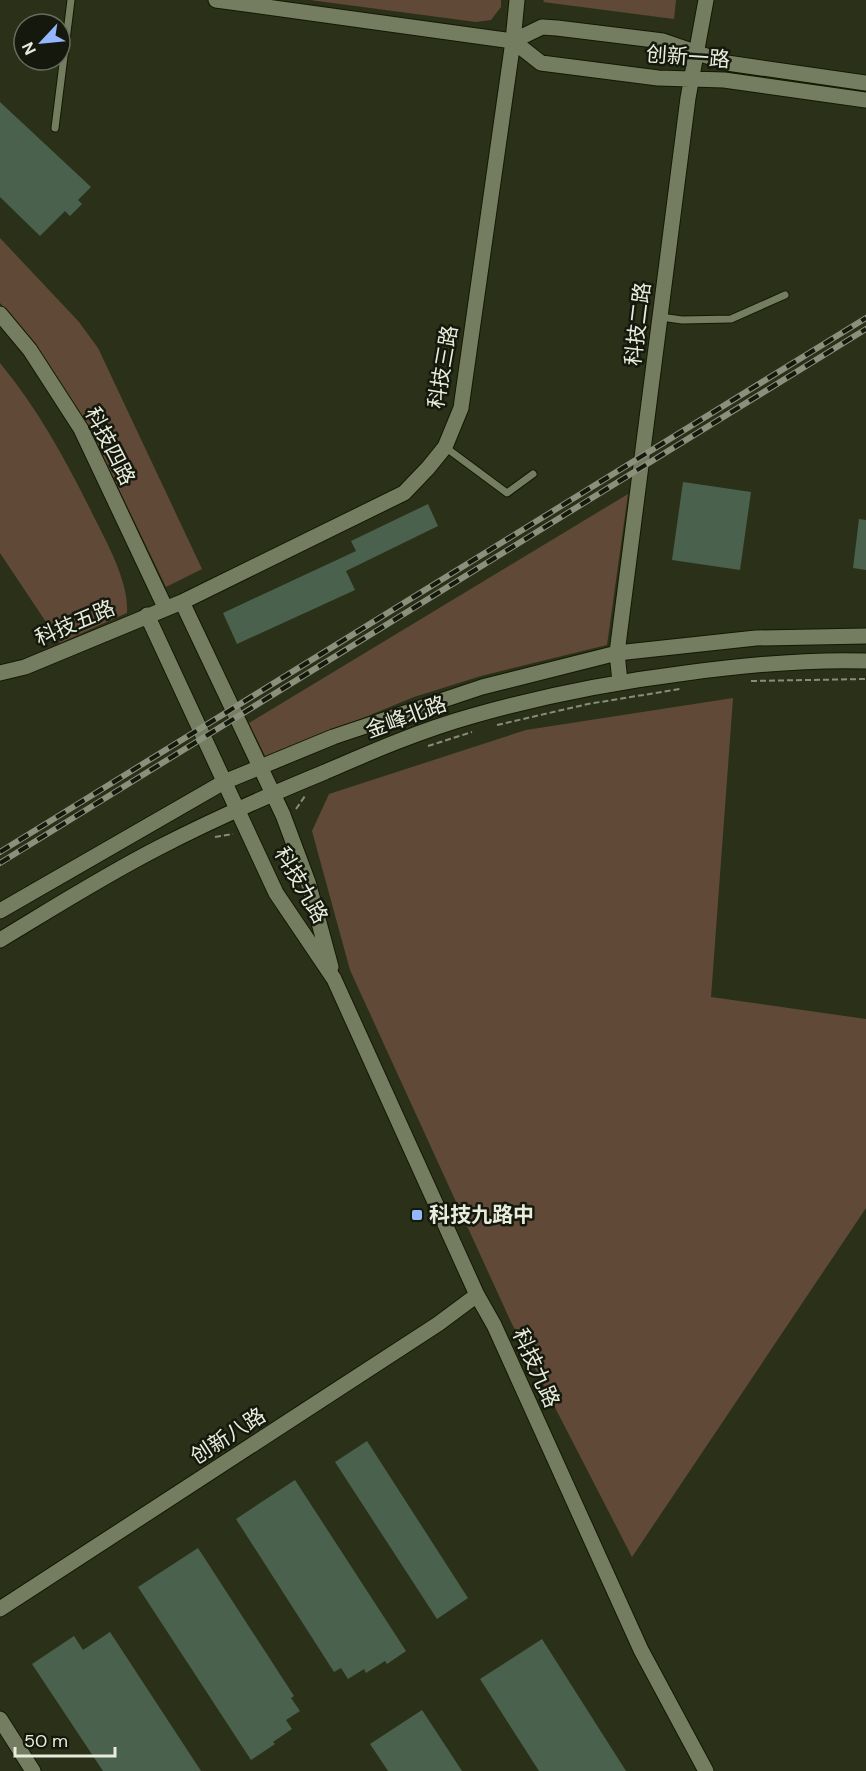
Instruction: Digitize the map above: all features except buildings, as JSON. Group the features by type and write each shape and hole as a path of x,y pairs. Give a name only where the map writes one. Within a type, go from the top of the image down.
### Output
{"street":[{"path":"216,0 513,41 542,27 663,41 727,63 866,83"},
{"name":"科技三路","path":"165,608 182,602 404,493 444,447 461,408 517,0"},
{"name":"科技二路","path":"620,682 617,653 688,99 706,0"},
{"name":"创新一路","path":"513,41 541,63 658,78 724,80 866,100"},
{"name":"科技四路","path":"0,314 30,350 81,429 165,608"},
{"path":"182,602 273,794"},
{"name":"科技五路","path":"0,673 26,667 165,608"},
{"path":"147,615 237,809"},
{"name":"金峰北路","path":"0,911 224,782 333,737 482,687 617,653 756,638 866,636"},
{"name":"金峰北路","path":"0,940 69,897 158,848 237,809 393,742 471,716 541,698 620,682 774,663 866,661"},
{"name":"科技九路","path":"273,794 308,882 334,979 641,1650 706,1771"},
{"name":"科技九路","path":"237,809 276,893 334,979"},
{"name":"创新八路","path":"0,1609 428,1330 477,1295"},
{"path":"0,1719 33,1771"}],"lane":[{"path":"55,128 71,0"},
{"path":"660,317 682,320 731,319 784,295"},
{"path":"444,447 507,493 534,474"}],"path":[{"path":"751,681 866,679"},
{"path":"497,725 588,704 682,689"},
{"path":"420,749 474,731"},
{"path":"283,815 297,808 309,790"},
{"path":"213,837 247,832"}],"shaded area":[{"path":"310,0 501,0 501,7 491,20 476,22"},
{"path":"544,0 676,0 674,19 543,2"},
{"path":"0,238 79,322 98,348 202,569 166,587 88,425 37,347 0,303"},
{"path":"0,363 39,417 83,495 121,576 127,601 127,613 60,643 0,553"},
{"path":"628,494 607,645 481,676 414,697 266,758 249,723"},
{"path":"733,698 711,997 866,1019 866,1208 632,1557 511,1322 350,970 312,831 329,794 526,730"}],"railway":[{"path":"0,852 866,318"},
{"path":"0,863 866,329"}],"place":[{"name":"科技九路中","path":"417,1215"}]}
